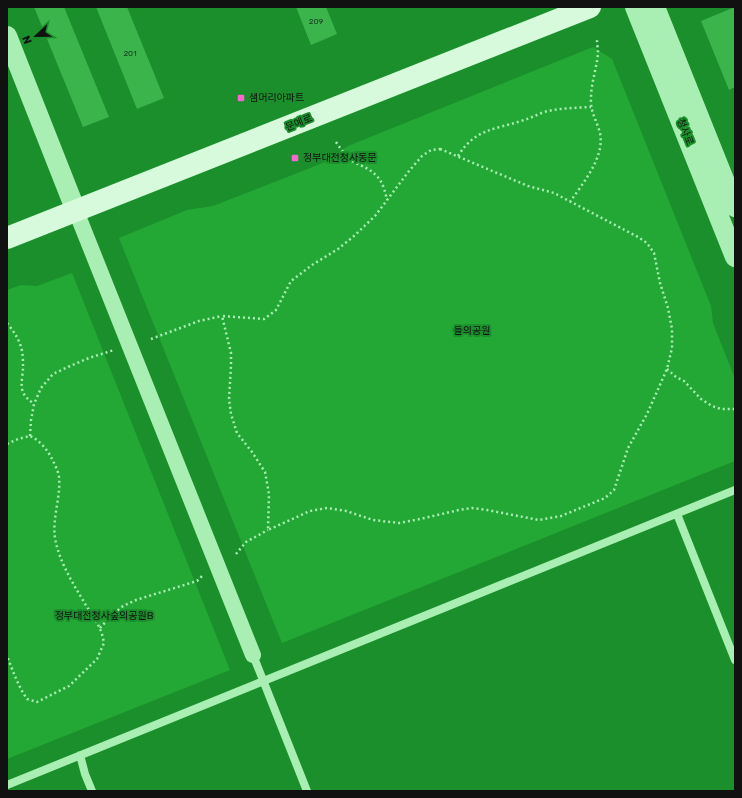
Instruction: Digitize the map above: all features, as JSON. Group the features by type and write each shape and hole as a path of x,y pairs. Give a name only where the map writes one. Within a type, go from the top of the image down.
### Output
{"main road":[{"name":"문예로","path":"7,238 590,7"}],"street":[{"name":"청사로","path":"635,7 735,257"},
{"name":"청사로","path":"655,7 735,207"},
{"path":"7,36 253,655"}],"lane":[{"path":"7,785 735,490"},
{"path":"677,514 735,660"},
{"path":"253,655 307,791"},
{"path":"80,755 85,774 92,791"}],"path":[{"path":"570,202 596,161 601,146 601,136 598,123 593,115 591,107 592,85 598,54 597,40"},
{"path":"458,156 463,148 475,137 488,130 522,121 544,112 565,108 591,107"},
{"path":"336,142 344,154 352,161 368,168 378,176 384,186 388,200"},
{"path":"151,339 199,321 222,316 264,319 276,310 291,281 312,265 338,249 375,216 422,156 431,150 440,149 528,186 554,193 638,237 647,243 654,253 672,329 672,348 667,369 647,414 628,448 614,490 605,498 561,516 539,520 472,508 399,523 373,520 346,511 327,508 310,511 268,530 246,542 236,554"},
{"path":"222,316 231,353 232,366 229,399 231,414 237,433 265,472 269,494 268,530"},
{"path":"7,323 13,330 22,352 22,391 34,404"},
{"path":"30,436 34,404 41,388 53,374 89,358 114,350"},
{"path":"667,369 676,377 684,381 701,400 721,409 735,409"},
{"path":"7,444 30,436 37,439 55,465 58,476 59,492 56,507 55,536 59,554 84,602 100,628 104,643 97,659 69,686 37,702 27,699 22,692 14,676 7,656"},
{"path":"100,628 123,606 136,600 197,581 203,576"}],"green space":[{"name":"들의공원","path":"593,47 612,59 711,306 713,323 735,379 735,461 282,643 119,238 187,210 213,206 323,163 348,146"},
{"name":"정부대전청사숲의공원B","path":"72,273 230,670 7,759 7,290 21,285 37,286"}],"building":[{"path":"34,7 64,7 109,117 83,127"},
{"path":"96,7 127,7 164,98 137,109"},
{"path":"296,7 326,7 337,34 311,45"},
{"path":"735,7 735,87 729,90 701,21"}],"place":[{"name":"샘머리아파트","path":"241,98"},
{"name":"정부대전청사동문","path":"295,158"}]}
